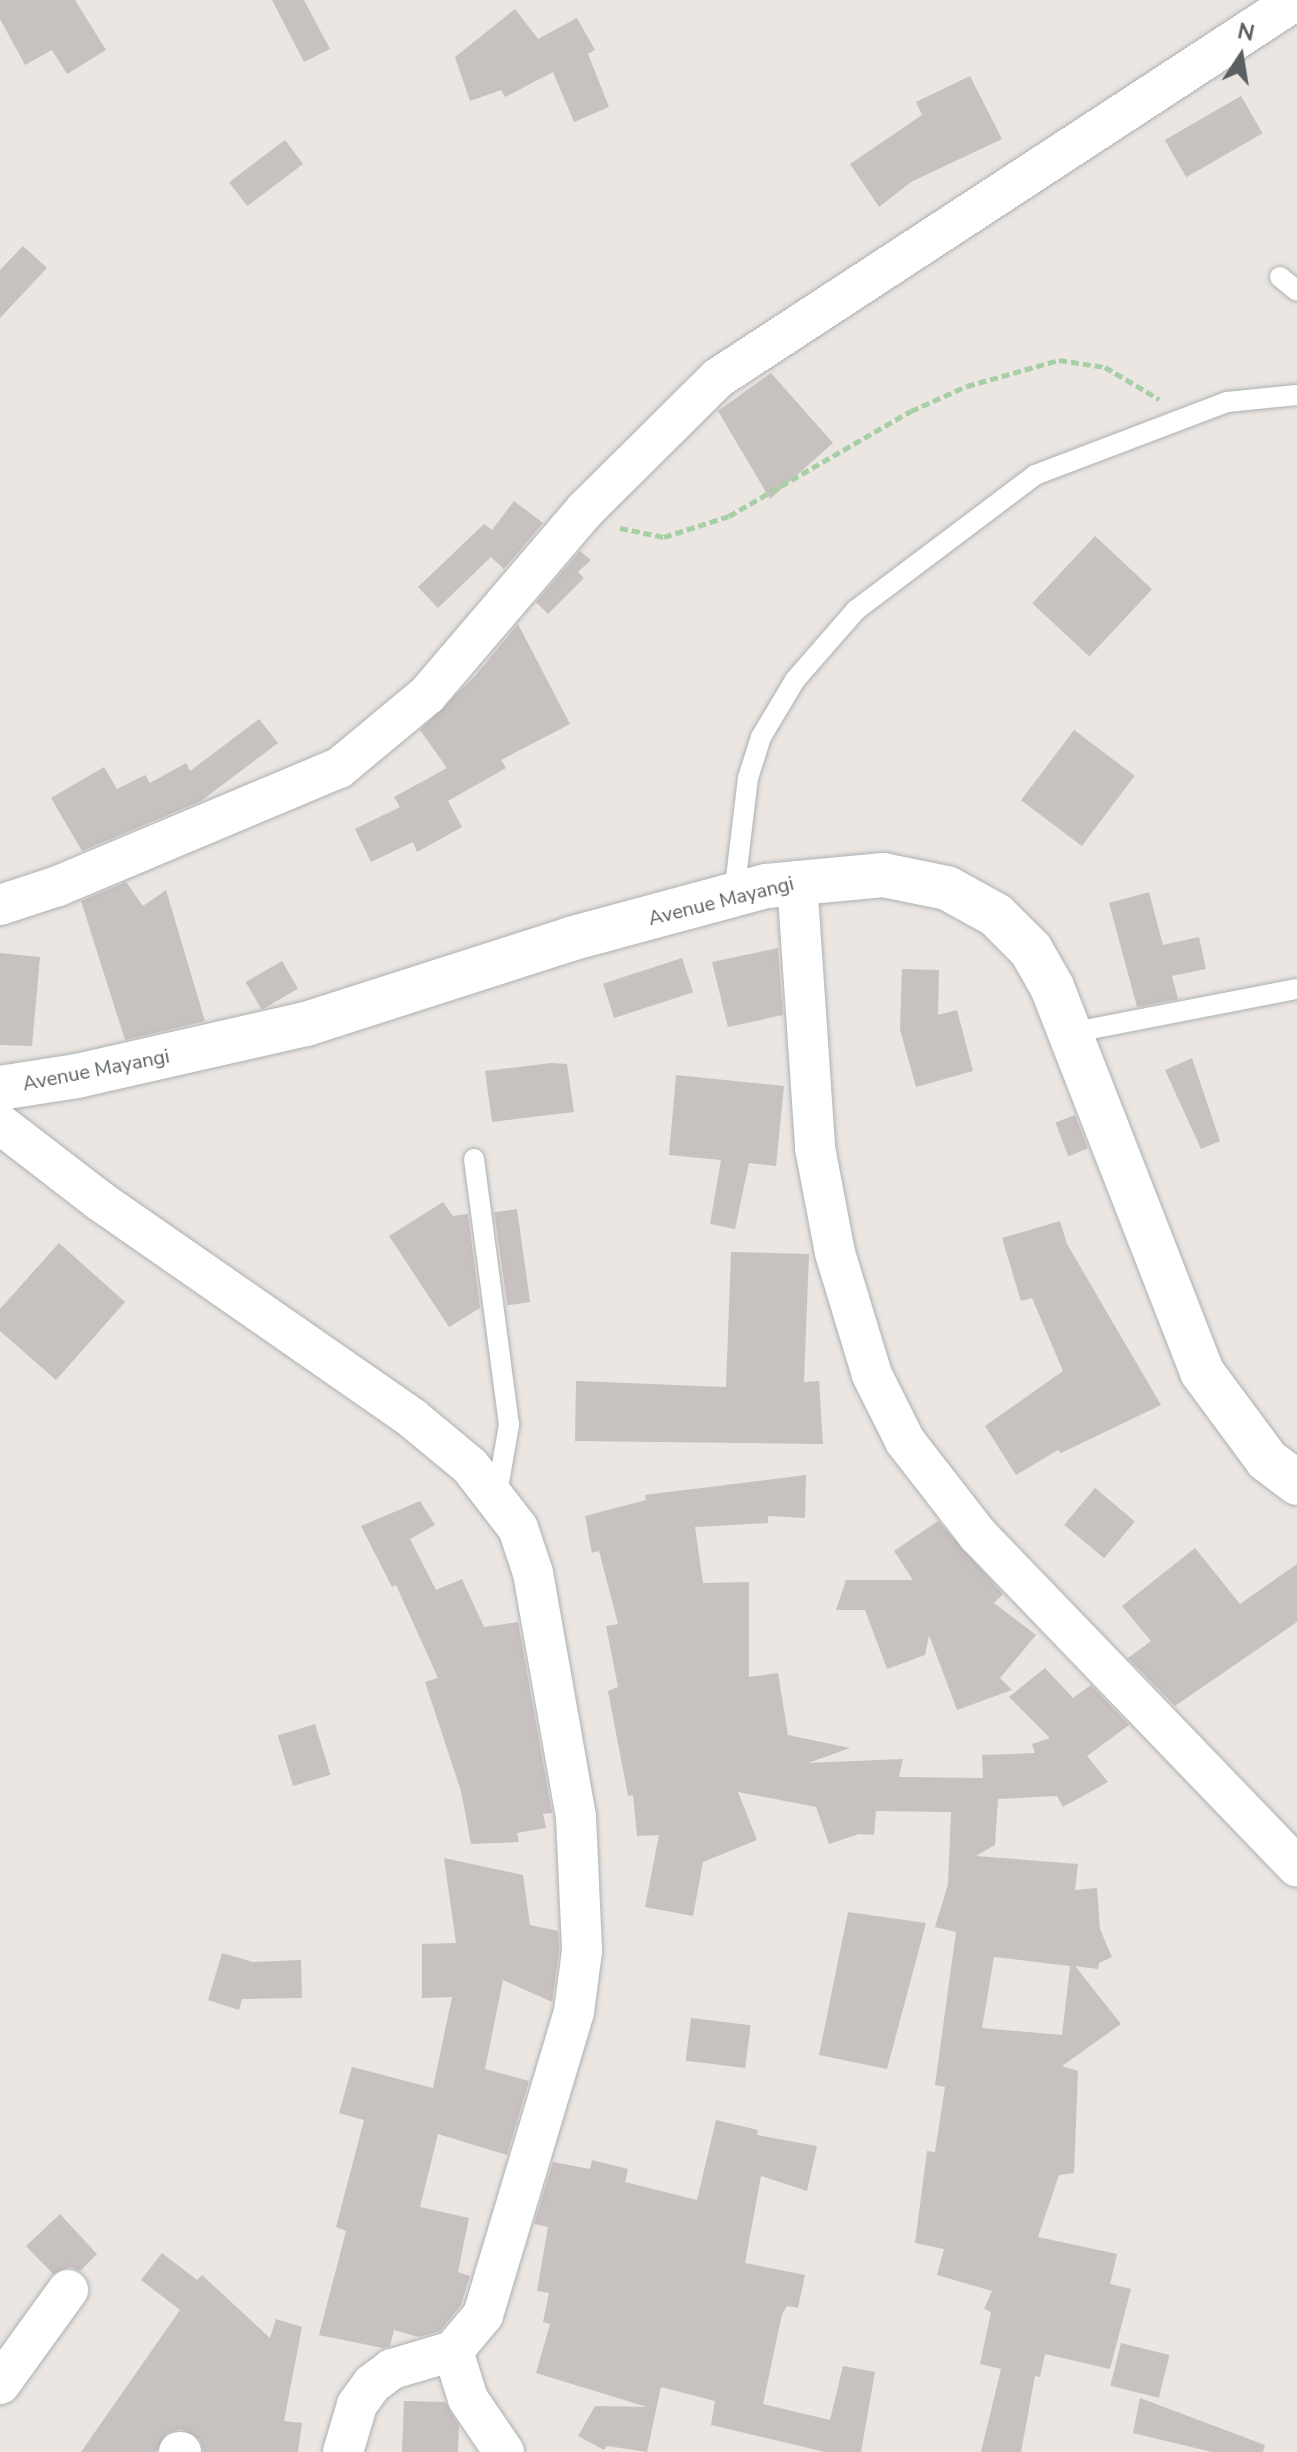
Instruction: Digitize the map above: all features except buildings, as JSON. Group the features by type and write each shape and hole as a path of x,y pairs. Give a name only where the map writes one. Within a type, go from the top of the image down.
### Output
{"street":[{"path":"0,905 339,768 427,695 585,510 718,378 1296,0"},
{"name":"Avenue Mayangi","path":"0,1088 77,1076 306,1024 570,939 797,881 883,875 947,888 996,915 1031,950 1070,1033 1202,1372 1267,1460 1297,1483"},
{"path":"797,881 815,1148 835,1253 872,1375 905,1441 978,1535 1297,1866"},
{"path":"0,1124 100,1201 412,1418 497,1494 518,1528 545,1629 576,1817 582,1951 574,2012 483,2315 453,2351 392,2369 372,2384 357,2405 343,2452"},
{"path":"0,2384 68,2290"},
{"path":"453,2351 468,2399 504,2452"}],"lane":[{"path":"1280,277 1297,291"},
{"path":"734,895 748,778 761,737 795,680 856,610 1035,475 1187,416 1257,395 1297,395"},
{"path":"1070,1033 1297,989"},
{"path":"474,1159 509,1425 497,1494"}],"path":[{"path":"585,510 644,536 697,528 754,504 911,411 967,386 1059,360 1105,367 1187,416"}]}
